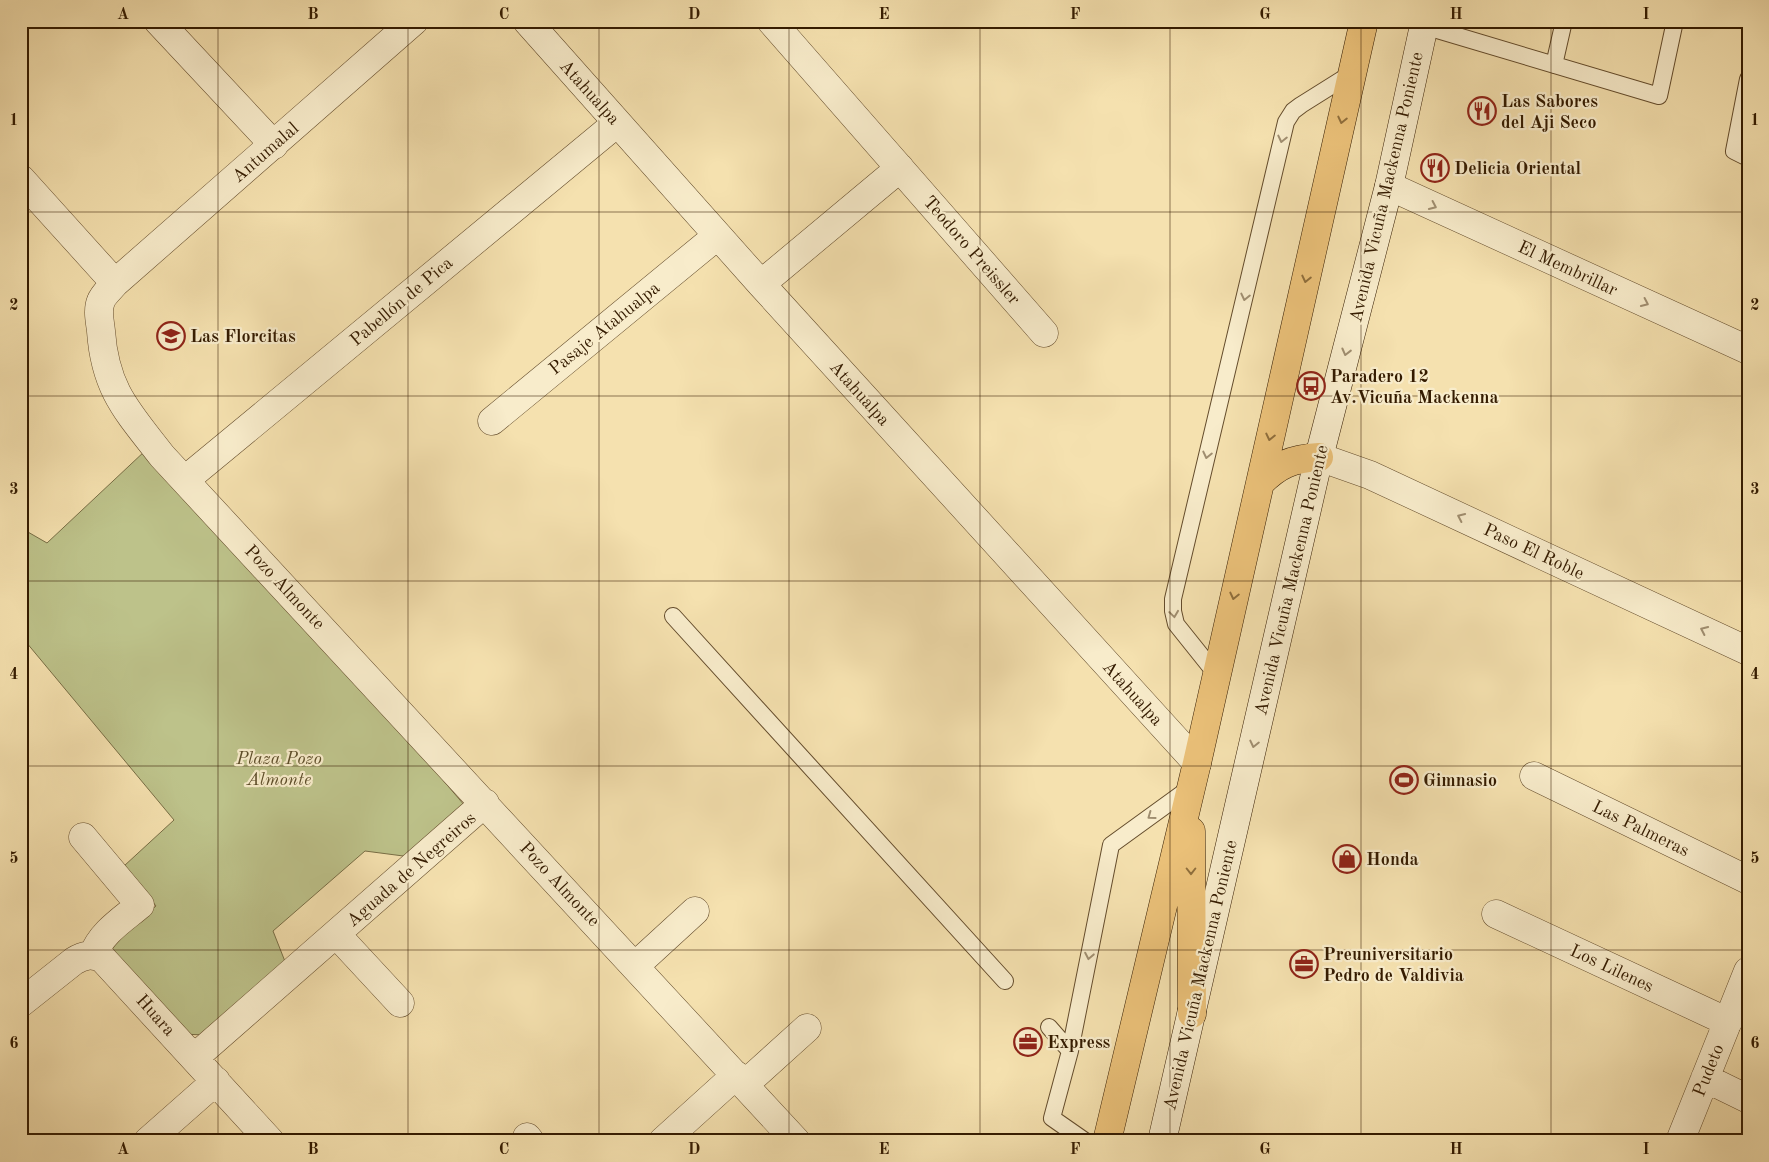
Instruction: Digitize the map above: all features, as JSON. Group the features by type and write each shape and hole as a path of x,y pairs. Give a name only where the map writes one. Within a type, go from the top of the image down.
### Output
{"main road":[{"path":"1107,1141 1194,775 1364,21"},
{"path":"1260,483 1279,467 1290,461 1304,458 1319,458"},
{"path":"1192,1014 1194,775"}],"street":[{"path":"158,21 274,145"},
{"name":"Antumalal","path":"115,283 414,21"},
{"name":"Atahualpa","path":"527,21 1194,775"},
{"name":"Teodoro Preissler","path":"771,21 1044,333"},
{"name":"Avenida Vicuña Mackenna Poniente","path":"1162,1141 1319,458 1389,186 1424,24"},
{"name":"Pabellón de Pica","path":"185,480 617,123"},
{"path":"761,284 900,168"},
{"path":"21,179 115,283"},
{"name":"El Membrillar","path":"1389,186 1748,350"},
{"name":"Pasaje Atahualpa","path":"492,421 717,236"},
{"name":"Pozo Almonte","path":"115,283 101,300 99,310 102,345 110,380 119,400 162,456 796,1141"},
{"name":"Paso El Roble","path":"1319,458 1370,475 1748,650"},
{"name":"Las Palmeras","path":"1534,776 1748,880"},
{"name":"Aguada de Negreiros","path":"194,1058 485,804"},
{"path":"21,1003 74,960 92,955 96,945 106,933 140,905 83,837"},
{"path":"636,966 695,912"},
{"name":"Los Lilenes","path":"1496,914 1728,1022"},
{"name":"Aguada de Negreiros","path":"336,934 400,1003"},
{"name":"Huara","path":"92,955 102,958 109,964 270,1141"},
{"name":"Pudeto","path":"1680,1141 1748,971"},
{"path":"663,1141 807,1028"},
{"path":"1705,1078 1748,1099"},
{"path":"148,1141 216,1081"}],"lane":[{"path":"1554,65 1564,21"},
{"path":"1424,24 1659,96 1676,21"},
{"path":"1216,674 1176,624 1173,599 1286,122 1293,111 1301,105 1352,73"},
{"path":"1748,79 1734,151 1748,158"},
{"path":"672,616 1005,981"},
{"path":"1085,1141 1052,1118 1070,1050 1111,845 1194,775"},
{"path":"1049,1027 1070,1050"}],"green space":[{"name":"Plaza Pozo Almonte","path":"146,450 381,707 465,806 411,857 365,851 273,931 286,964 205,1035 181,1034 109,946 156,906 124,866 174,820 21,636 21,528 47,543"}],"place":[{"name":"Las Sabores del Aji Seco","path":"1482,111"},
{"name":"Delicia Oriental","path":"1435,168"},
{"name":"Las Florcitas","path":"171,336"},
{"name":"Paradero 12 Av.Vicuña Mackenna","path":"1311,386"},
{"name":"Gimnasio","path":"1404,780"},
{"name":"Honda","path":"1347,859"},
{"name":"Preuniversitario Pedro de Valdivia","path":"1304,964"},
{"name":"Express","path":"1028,1042"}]}
